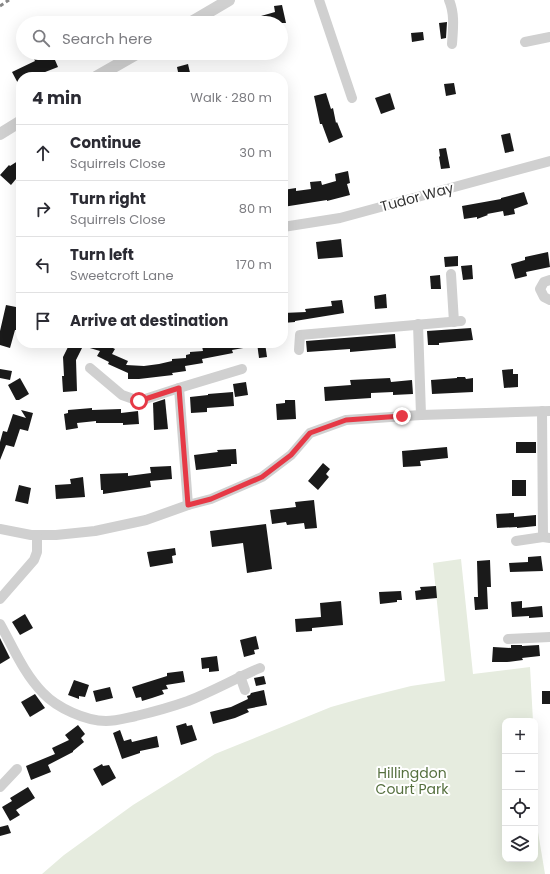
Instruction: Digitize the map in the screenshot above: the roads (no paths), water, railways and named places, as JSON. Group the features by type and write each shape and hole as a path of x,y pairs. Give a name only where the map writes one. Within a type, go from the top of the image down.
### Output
{"street":[{"path":"202,16 229,0"},
{"path":"320,0 352,98"},
{"path":"449,0 453,12 454,22 452,44"},
{"path":"525,42 550,37"},
{"path":"105,72 126,60"},
{"path":"0,134 16,124"},
{"name":"Tudor Way","path":"288,226 340,218 550,161"},
{"path":"299,350 300,335 418,324 457,322 451,274"},
{"path":"550,280 544,282 540,289 544,297 550,300"},
{"path":"418,324 421,415"},
{"path":"90,368 122,395 139,401 242,369"},
{"path":"179,388 188,505"},
{"path":"0,529 31,535 56,535 94,530 146,520 188,505 211,499 262,477 291,455 310,433 346,420 421,415 546,411 546,538 516,541"},
{"path":"0,599 34,560 38,552 37,535"},
{"path":"0,624 32,680 44,694 58,706 82,716 105,722 152,712 189,701 260,668"},
{"path":"508,639 550,637"},
{"path":"240,676 245,690"},
{"path":"0,787 16,769"}],"railway":[{"path":"0,6 9,0"}],"park label":[{"name":"Hillingdon Court Park","path":"412,782"}]}
